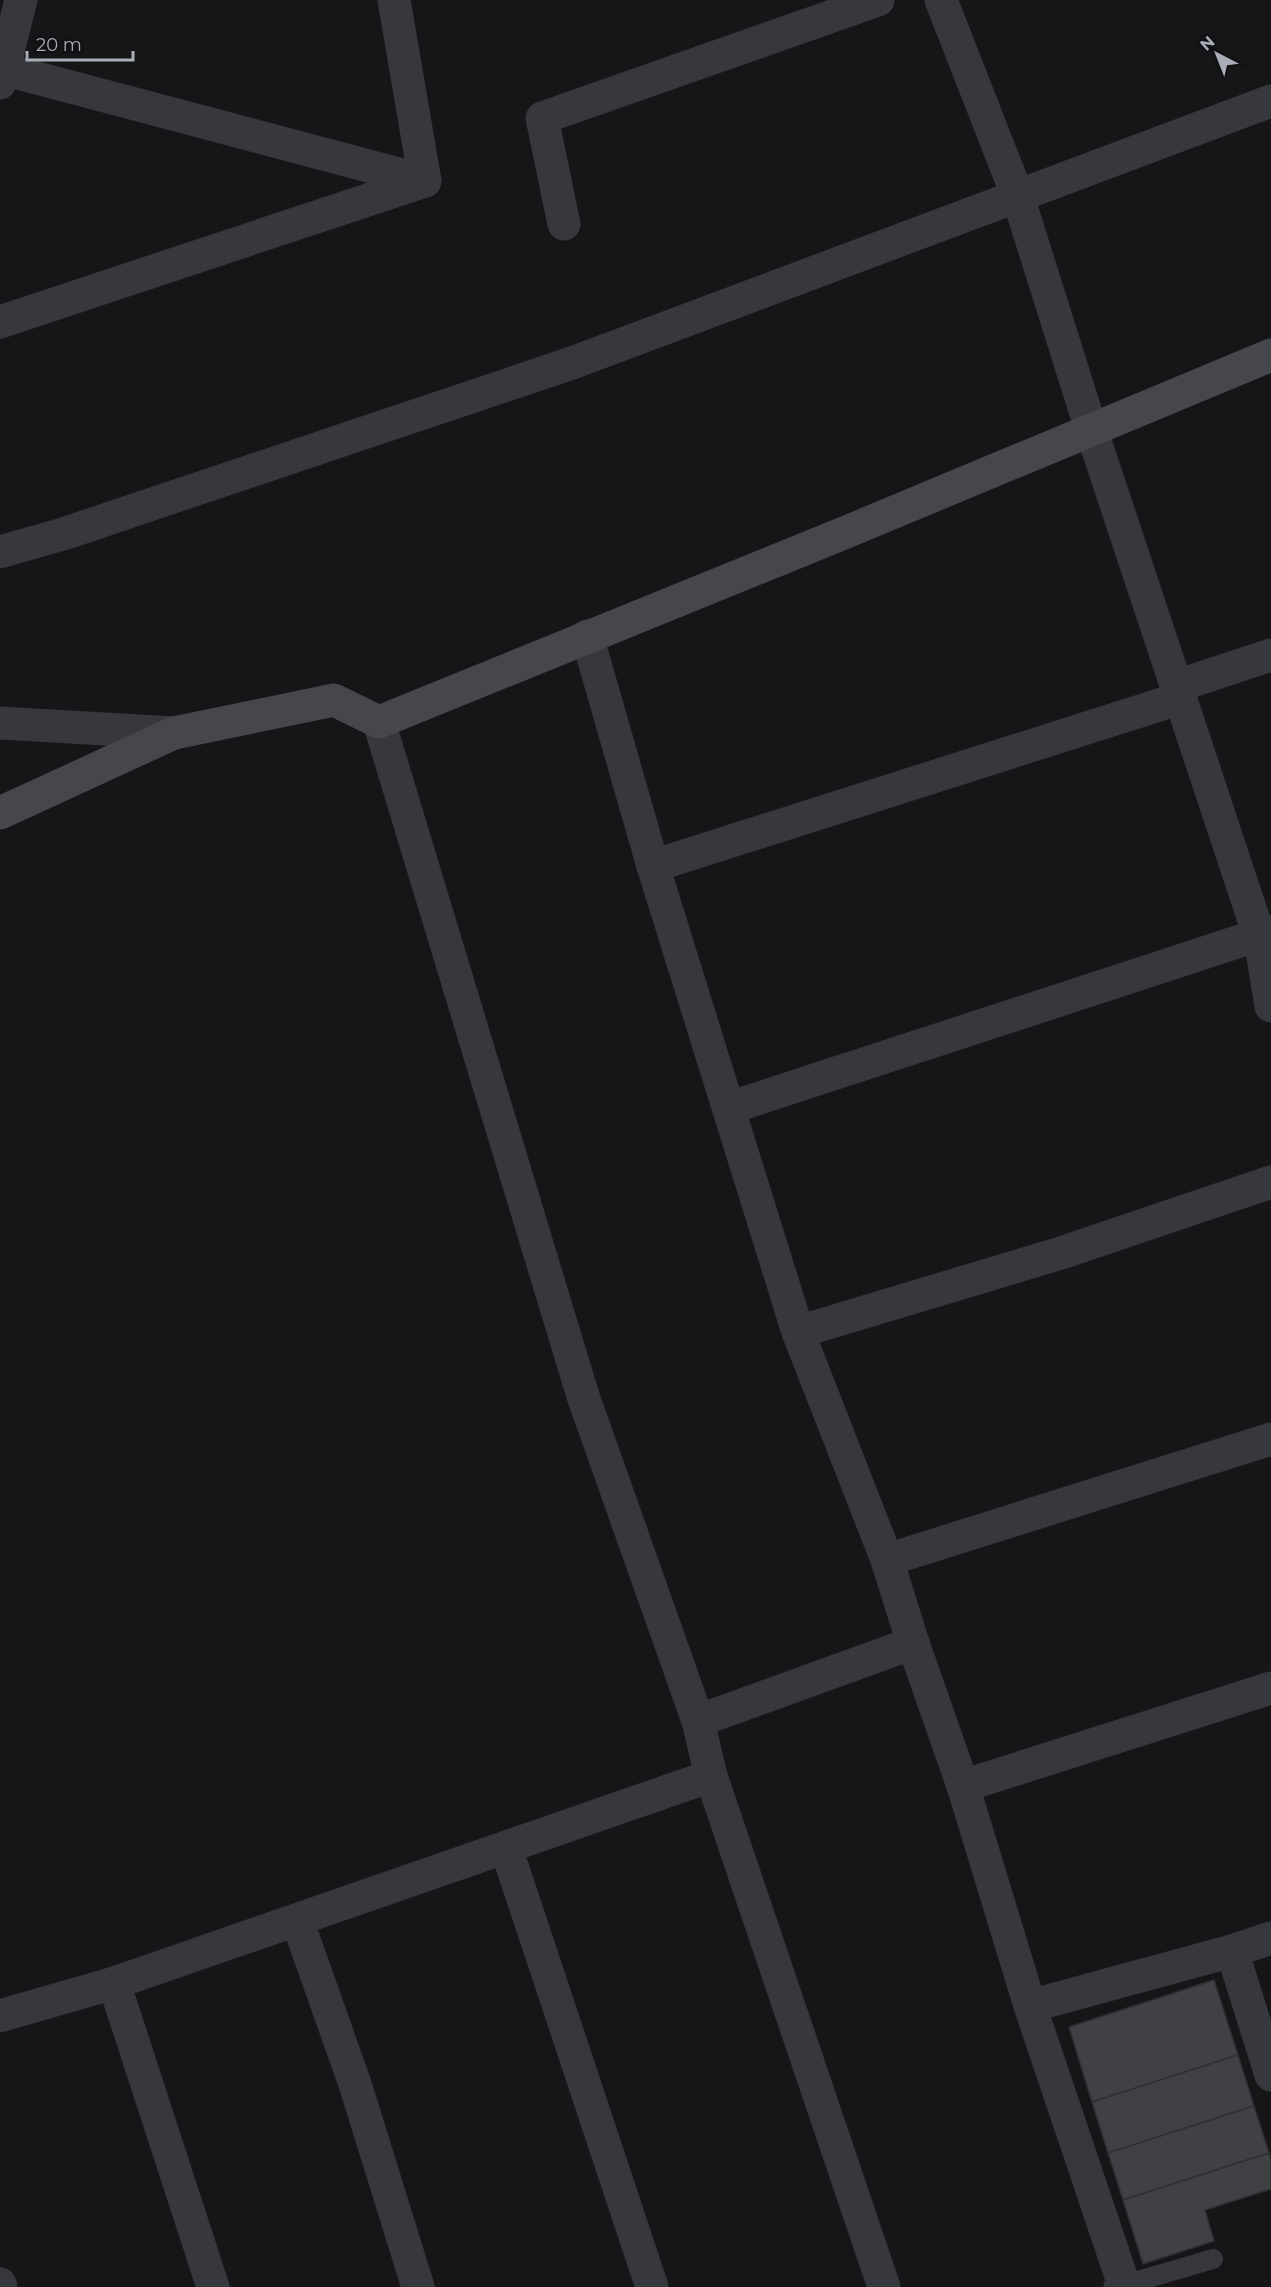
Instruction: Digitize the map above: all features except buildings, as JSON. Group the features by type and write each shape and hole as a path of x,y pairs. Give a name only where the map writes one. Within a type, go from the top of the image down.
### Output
{"street":[{"path":"21,0 2,76 425,181"},
{"path":"394,0 425,181"},
{"path":"564,224 542,117 878,0"},
{"path":"941,0 1018,197 1091,429 1179,692 1265,933 1271,966"},
{"path":"0,552 63,534 572,363 1271,101"},
{"path":"0,322 425,181"},
{"path":"379,722 844,533 1271,355"},
{"path":"587,636 653,866 798,1332 887,1560 963,1786 1030,2006 1122,2286"},
{"path":"653,866 1179,692 1271,655"},
{"path":"0,813 174,733 334,700 379,722 583,1396 698,1721 711,1776 884,2287"},
{"path":"0,723 174,733"},
{"path":"1265,933 1271,1006"},
{"path":"729,1108 1265,933"},
{"path":"798,1332 1061,1253 1271,1182"},
{"path":"887,1560 1271,1439"},
{"path":"698,1721 913,1642"},
{"path":"963,1786 1271,1688"},
{"path":"0,2016 114,1983 711,1776"},
{"path":"506,1848 652,2287"},
{"path":"297,1920 355,2084 418,2287"},
{"path":"1030,2006 1232,1951 1271,1938"},
{"path":"1232,1951 1271,2075"},
{"path":"114,1983 213,2287"}],"lane":[{"path":"1122,2286 1213,2259"}]}
